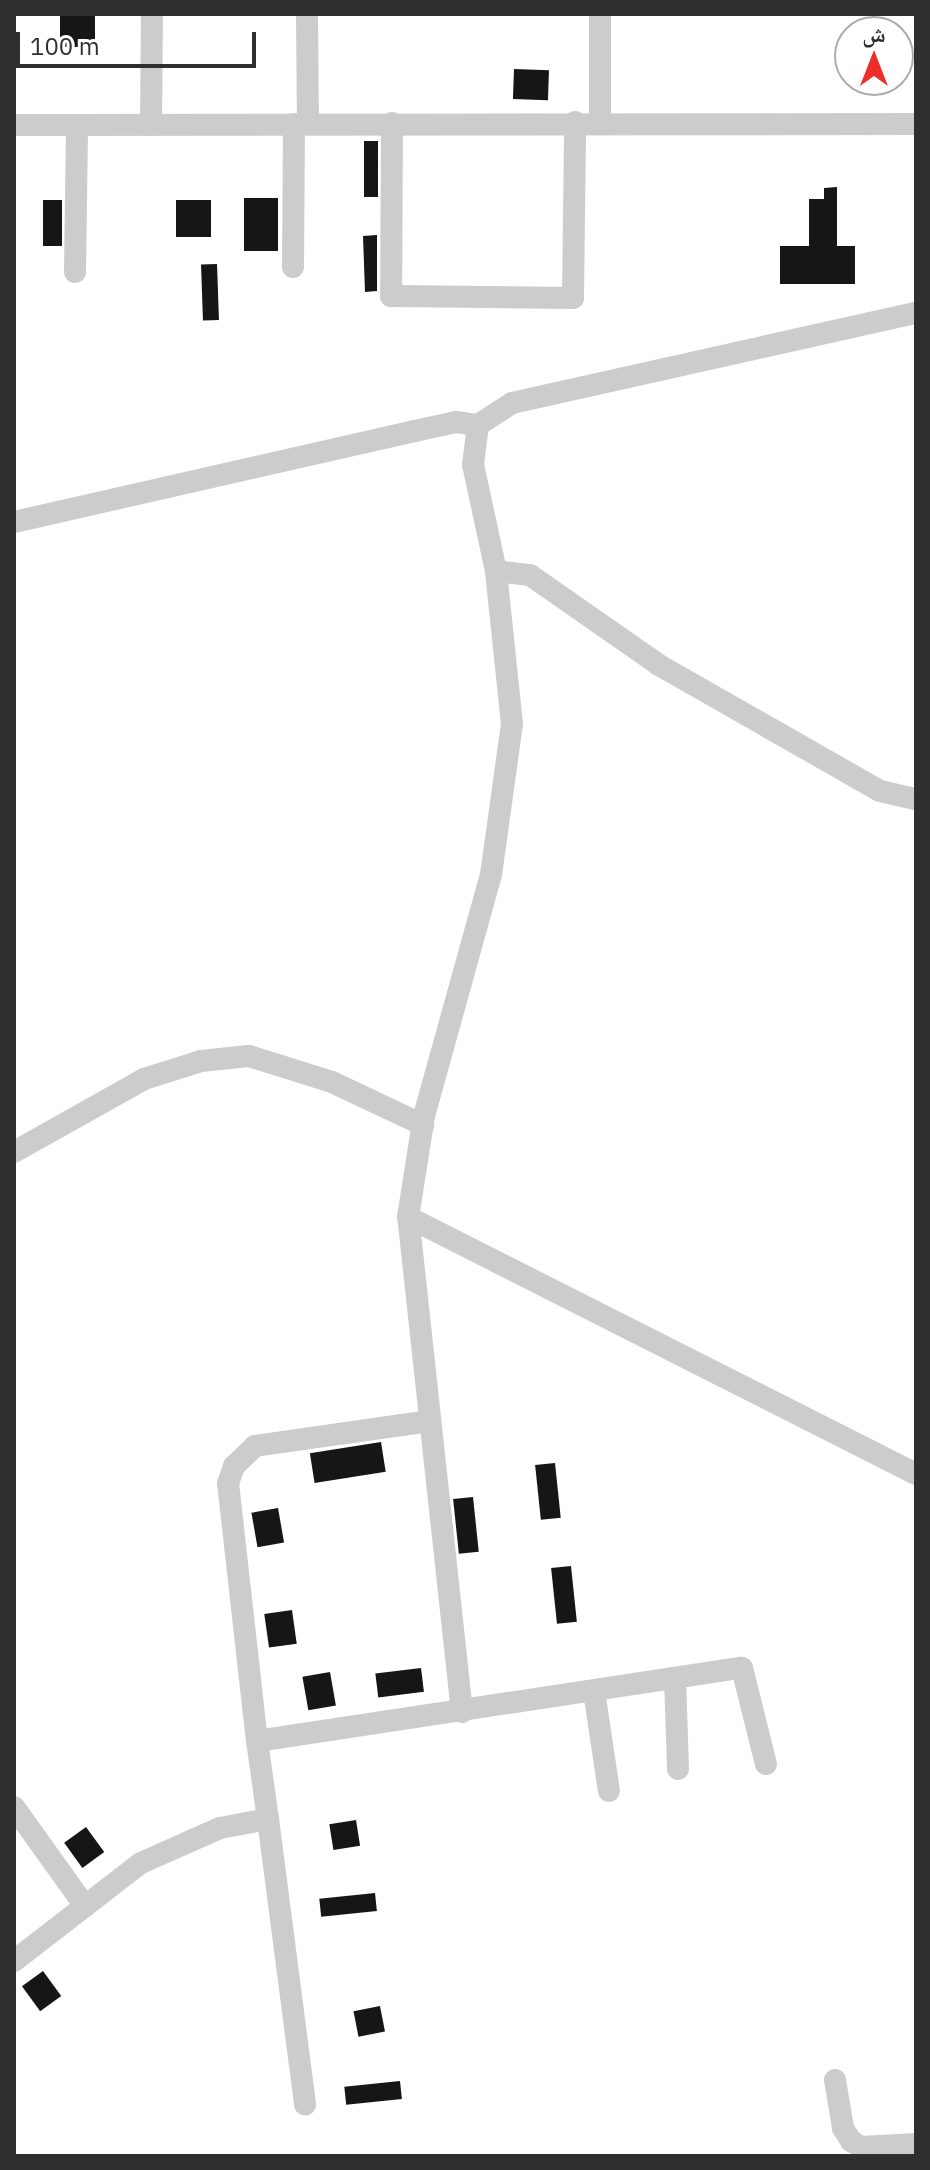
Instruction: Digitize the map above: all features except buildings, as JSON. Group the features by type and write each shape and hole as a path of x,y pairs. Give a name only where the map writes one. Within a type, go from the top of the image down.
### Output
{"lane":[{"path":"151,125 152,14"},
{"path":"293,267 307,14"},
{"path":"600,14 600,122"},
{"path":"392,123 391,296 573,298 575,122"},
{"path":"14,125 916,124"},
{"path":"75,272 77,125"},
{"path":"462,1712 408,1217 423,1125 491,875 512,724 496,571 473,465 478,425 495,410 526,399 916,313"},
{"path":"14,522 456,422 478,425"},
{"path":"496,571 530,575 659,665 880,791 916,799"},
{"path":"14,1152 144,1079 201,1061 249,1056 332,1082 423,1125"},
{"path":"408,1217 916,1474"},
{"path":"305,2105 257,1741 228,1483 234,1466 255,1446 430,1421"},
{"path":"257,1741 742,1668 766,1764"},
{"path":"675,1678 678,1769"},
{"path":"594,1691 609,1791"},
{"path":"14,1807 85,1906"},
{"path":"14,1961 141,1863 220,1828 268,1819"},
{"path":"835,2080 843,2128 851,2141 861,2147 916,2144"}]}
